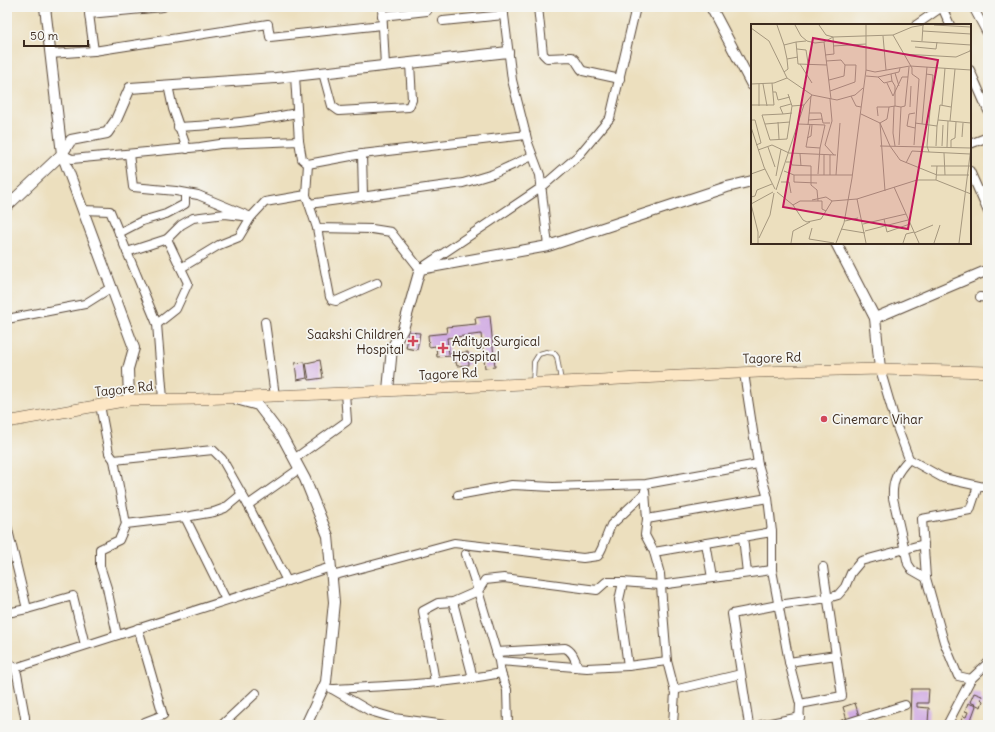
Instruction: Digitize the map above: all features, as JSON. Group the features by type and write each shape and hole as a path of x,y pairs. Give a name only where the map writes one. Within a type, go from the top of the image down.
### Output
{"main road":[{"name":"Tagore Rd","path":"7,422 128,400 234,398 345,393 744,372 880,369 988,372"}],"street":[{"path":"45,7 62,154 134,348 128,369 128,400"},
{"path":"94,51 90,14 163,7"},
{"path":"382,7 385,66"},
{"path":"538,7 544,56 547,58 572,57 583,71 620,79"},
{"path":"388,390 392,348 402,329 420,269 542,187 580,154 610,118 636,7"},
{"path":"711,7 751,83"},
{"path":"917,24 942,7 950,24"},
{"path":"973,7 988,35"},
{"path":"382,16 427,11"},
{"path":"443,22 504,11 512,80 532,156 540,175 548,246"},
{"path":"50,54 94,51 268,24 270,37 382,25"},
{"path":"7,206 62,154 71,140 107,133 116,120 130,88 295,76 508,52"},
{"path":"323,73 332,106 339,111 409,107 412,100 410,63"},
{"path":"971,72 988,111"},
{"path":"295,76 299,141 302,159 308,164"},
{"path":"168,85 178,127 187,149"},
{"path":"178,127 258,120 297,113"},
{"path":"308,164 362,154 526,134"},
{"path":"971,144 988,137"},
{"path":"62,154 72,159 187,149 220,144 299,141"},
{"path":"129,154 133,187 198,195 251,217"},
{"path":"362,154 363,196"},
{"path":"309,204 463,183 493,174 532,156"},
{"path":"308,164 306,195 318,228 330,297 332,300 336,301 377,283"},
{"path":"971,173 988,212"},
{"path":"420,269 548,246 727,187 751,181"},
{"path":"119,233 142,220 166,214 185,204 185,193"},
{"path":"181,268 220,245 239,237 251,217 265,202 306,195"},
{"path":"83,210 110,211 157,324 163,399"},
{"path":"127,252 167,239 181,225 193,218 224,214 251,217"},
{"path":"318,228 372,229 391,232 420,269"},
{"path":"157,324 176,309 188,282 167,239"},
{"path":"837,244 875,318 880,369 897,427 909,459 943,478 988,488"},
{"path":"875,318 988,270"},
{"path":"7,319 85,304 112,287"},
{"path":"265,322 275,396"},
{"path":"744,372 758,464 768,498 772,532 772,570 789,662 800,704 799,721 761,725"},
{"path":"294,459 347,421 345,393"},
{"path":"234,398 258,405 283,438 299,469 328,536 334,602 329,686 306,725"},
{"path":"100,405 109,453 114,460 126,524 119,540 100,550 100,566 108,588 117,635"},
{"path":"114,460 213,450 222,459 242,494 287,581"},
{"path":"909,459 899,470 896,477 893,498 908,564 912,570 926,578"},
{"path":"458,495 512,485 554,486 646,484 758,464"},
{"path":"248,505 299,469"},
{"path":"646,484 644,494 647,518 645,535 654,552 660,574 668,661 674,690 673,725"},
{"path":"971,680 958,676 944,642 926,578 922,519 970,510 978,486"},
{"path":"126,524 214,512 225,508 242,494"},
{"path":"15,668 287,581 332,572 454,543 583,558 598,556 611,525 644,494"},
{"path":"647,518 768,498"},
{"path":"185,517 226,600"},
{"path":"7,526 26,609"},
{"path":"654,552 772,532"},
{"path":"743,537 747,573"},
{"path":"706,543 712,578"},
{"path":"749,725 732,614 838,595 845,587 851,573 861,561 924,544"},
{"path":"466,554 499,661 500,673 507,690 508,725"},
{"path":"800,704 842,696 823,567"},
{"path":"435,682 422,611 438,603 453,602 478,591 485,580 504,578 597,590 606,582 660,585 772,570"},
{"path":"623,582 619,600 628,666"},
{"path":"7,613 73,596 85,645"},
{"path":"453,602 473,678"},
{"path":"138,628 164,715 145,722 146,725"},
{"path":"496,652 565,648 569,649 572,653 578,667"},
{"path":"789,662 836,655"},
{"path":"499,661 587,668 628,666 668,661"},
{"path":"7,662 15,668 17,674 25,725"},
{"path":"947,725 971,680 988,663"},
{"path":"329,686 435,682 473,678 500,673"},
{"path":"674,690 741,674"},
{"path":"329,686 370,711 395,722 446,725"},
{"path":"222,725 256,693"},
{"path":"843,725 905,705"}],"lane":[{"path":"533,384 534,362 539,354 546,352 554,353 557,357 562,382"}],"building":[{"path":"490,316 495,367 485,368 481,334 447,338 449,354 468,352 469,365 457,366 456,362 453,362 452,356 437,357 436,346 429,347 428,335 447,333 446,327 476,324 475,318"},
{"path":"409,332 420,333 417,350 406,348"},
{"path":"320,360 323,378 309,380 306,363"},
{"path":"305,362 307,378 297,380 295,363"},
{"path":"911,689 929,689 928,703 917,703 917,707 929,708 928,723 910,722"},
{"path":"974,693 982,696 981,699 983,701 981,707 970,702"},
{"path":"855,703 859,716 847,720 843,707"},
{"path":"968,703 976,706 969,725 962,725 960,724 963,716 966,717 968,712 965,711"}],"place":[{"name":"Saakshi Children Hospital","path":"413,341"},
{"name":"Aditya Surgical Hospital","path":"443,348"},
{"name":"Cinemarc Vihar","path":"824,419"}]}
